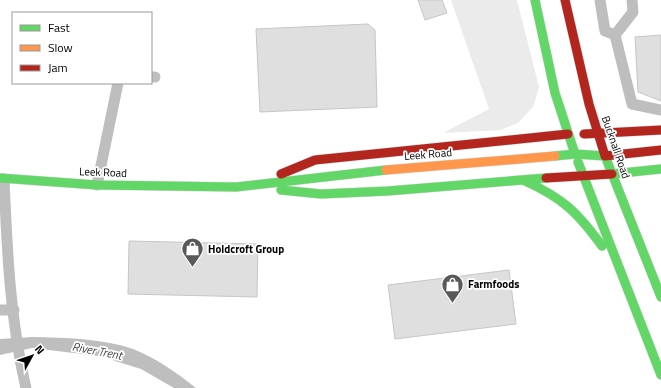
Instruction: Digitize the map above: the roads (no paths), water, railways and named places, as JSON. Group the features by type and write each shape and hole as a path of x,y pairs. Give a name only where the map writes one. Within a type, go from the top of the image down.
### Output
{"main road":[{"path":"535,0 555,93 568,134 622,277 661,374"},
{"name":"Bucknall Road","path":"564,0 589,104 605,156 661,297"},
{"path":"252,186 315,160 497,140 568,134 661,130"},
{"name":"Leek Road","path":"252,186 434,165 575,154 605,156 661,150"},
{"path":"612,174 661,169"},
{"name":"Leek Road","path":"2,179 97,185 252,186 321,194 388,191 520,179 612,174"},
{"path":"520,179 551,192 568,204 582,219 622,277"}],"lane":[{"path":"600,0 605,31 615,35"},
{"path":"615,35 633,12 632,0"},
{"path":"615,35 632,104 661,110"},
{"path":"97,185 118,84"},
{"path":"2,179 14,316 26,388"},
{"path":"0,310 14,316"}],"water":[{"name":"River Trent","path":"32,337 70,338 121,345 133,349 166,366 196,388 174,388 141,369 107,357 32,348 0,355 0,339"}],"place":[{"name":"Holdcroft Group","path":"193,268"},
{"name":"Farmfoods","path":"452,304"}]}
